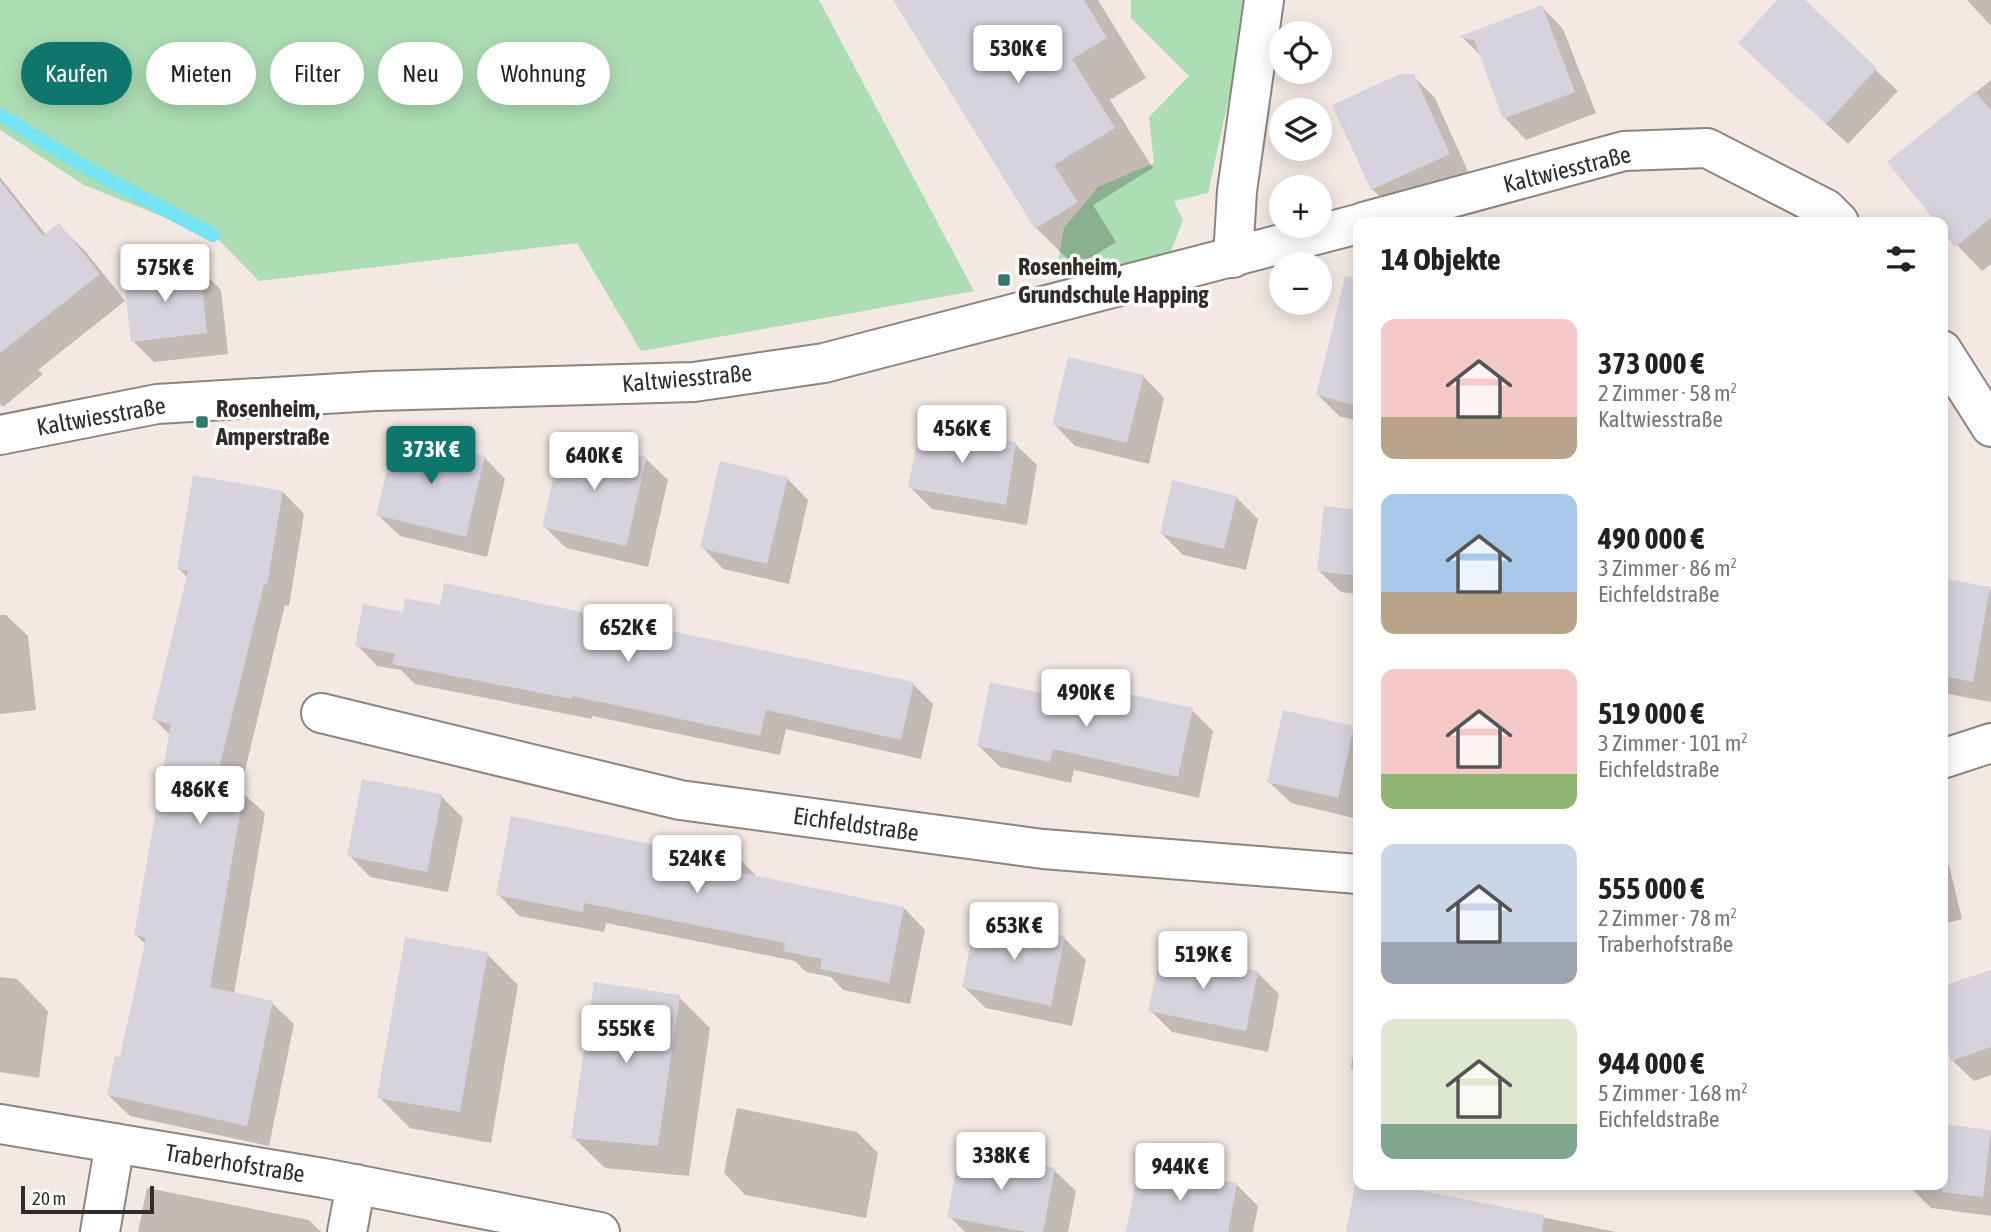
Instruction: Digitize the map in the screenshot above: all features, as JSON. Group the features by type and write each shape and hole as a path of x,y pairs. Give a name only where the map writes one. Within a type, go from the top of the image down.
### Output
{"street":[{"path":"1233,258 1237,191 1264,0"},
{"name":"Kaltwiesstraße","path":"1382,217 1624,151 1707,148 1826,209 1834,217"},
{"name":"Kaltwiesstraße","path":"0,435 157,404 375,391 694,382 824,363 1353,225"},
{"path":"1948,360 1991,428"},
{"name":"Eichfeldstraße","path":"321,713 680,800 1043,849 1353,874"},
{"path":"1948,757 1991,743"},
{"name":"Traberhofstraße","path":"0,1124 356,1184 558,1228 600,1232"},
{"path":"100,1232 115,1143"},
{"path":"347,1232 356,1184"}],"green space":[{"path":"0,0 819,0 974,291 641,351 577,243 259,281 218,239 84,185 0,130"},
{"path":"1131,0 1250,0 1208,193 1174,201 1183,220 1168,258 1079,278 1058,261 1064,228 1098,187 1154,163 1149,117 1189,76 1131,18"}],"building":[{"path":"893,0 1084,0 1107,38 1072,59 1115,128 1054,165 1078,202 1035,229"},
{"path":"1777,0 1805,0 1877,68 1826,124 1738,43"},
{"path":"1542,5 1575,92 1503,119 1474,40 1458,37"},
{"path":"1400,74 1414,74 1450,154 1371,190 1332,105"},
{"path":"1975,91 1991,111 1991,218 1955,247 1948,238 1948,217 1932,217 1887,162"},
{"path":"0,181 43,236 59,223 100,274 0,353"},
{"path":"200,267 207,333 131,342 123,276"},
{"path":"1345,276 1353,277 1353,405 1316,395"},
{"path":"1068,357 1144,375 1127,443 1052,425"},
{"path":"920,425 1016,442 1006,505 908,488"},
{"path":"395,435 485,456 466,537 376,515"},
{"path":"563,437 647,457 626,546 542,527"},
{"path":"720,461 788,477 767,564 700,548"},
{"path":"193,475 283,491 267,585 264,584 215,785 244,790 210,987 273,1001 247,1126 107,1095 115,1056 120,1057 146,938 134,935 171,724 152,720 188,571 177,569"},
{"path":"1172,480 1237,496 1224,549 1160,534"},
{"path":"1324,506 1353,509 1353,575 1317,571"},
{"path":"1948,579 1990,587 1973,682 1948,677"},
{"path":"444,583 914,682 901,740 766,710 760,736 572,696 572,699 392,664 395,654 355,646 363,604 403,612 405,598 440,605"},
{"path":"990,682 1116,709 1119,692 1193,708 1178,777 1053,749 1050,762 977,746"},
{"path":"1283,710 1353,726 1338,798 1267,782"},
{"path":"362,779 442,794 427,872 347,856"},
{"path":"511,816 656,845 657,841 740,858 738,872 904,907 889,983 820,969 822,959 783,951 785,943 584,903 583,912 496,895"},
{"path":"976,918 1065,936 1051,1006 962,987"},
{"path":"405,937 488,952 460,1112 377,1098"},
{"path":"1161,951 1258,971 1246,1031 1148,1011"},
{"path":"1991,970 1991,1047 1951,1061 1948,1053 1948,984"},
{"path":"594,982 680,995 658,1146 571,1138"},
{"path":"1948,1125 1991,1130 1983,1197 1942,1192 1948,1190"},
{"path":"960,1150 1055,1168 1043,1232 1026,1232 947,1217"},
{"path":"1139,1164 1237,1183 1228,1232 1126,1232"},
{"path":"1354,1190 1417,1190 1544,1215 1542,1232 1346,1232"}],"waterway":[{"path":"0,115 88,169 213,235"}],"place":[{"name":"Rosenheim, Grundschule Happing","path":"1004,280"},
{"name":"Rosenheim, Amperstraße","path":"202,422"}]}
